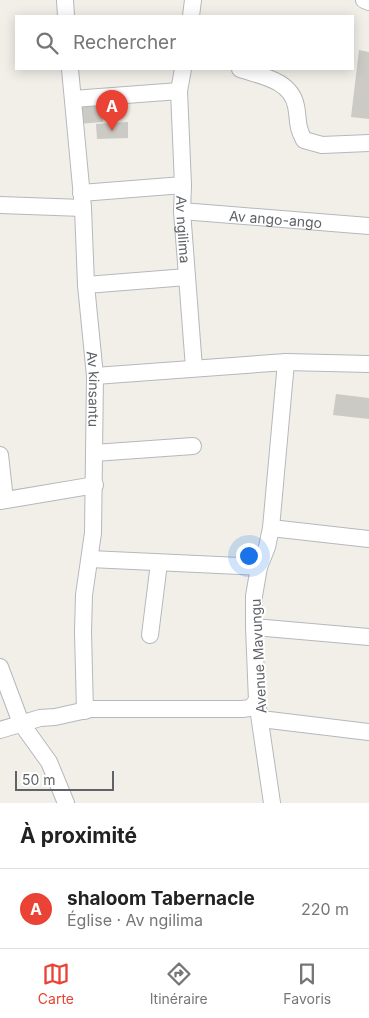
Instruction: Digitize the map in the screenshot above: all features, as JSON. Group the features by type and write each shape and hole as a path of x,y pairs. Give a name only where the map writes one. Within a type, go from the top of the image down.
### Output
{"street":[{"path":"65,0 66,15"},
{"path":"191,15 194,0"},
{"path":"364,0 369,2"},
{"name":"Av kinsantu","path":"70,70 82,200 86,285 95,376 95,484 90,559 84,595 85,711"},
{"name":"Av ngilima","path":"183,70 179,91 183,185 182,211 194,368"},
{"path":"243,70 276,80 287,88 296,104 298,128 304,140 322,145 369,143"},
{"path":"73,98 179,91"},
{"path":"0,205 82,200 183,185"},
{"name":"Av ango-ango","path":"182,211 369,226"},
{"path":"86,285 187,277"},
{"path":"95,376 286,362 369,364"},
{"name":"Avenue Mavungu","path":"272,803 257,701 254,596 259,567 267,547 271,528 286,362"},
{"path":"94,453 193,446"},
{"path":"0,455 2,501 95,484"},
{"path":"271,528 369,539"},
{"path":"90,559 259,567"},
{"path":"150,635 159,563"},
{"path":"254,627 369,637"},
{"path":"0,668 21,723 49,762 66,803"},
{"path":"0,730 21,723 91,709 242,709 250,708 257,701"},
{"path":"261,720 369,732"}],"building":[{"path":"359,50 369,52 369,119 351,117"},
{"path":"101,100 103,122 78,124 76,101"},
{"path":"128,122 128,138 97,139 96,124"},
{"path":"336,394 369,398 369,419 333,415"}],"place":[{"name":"shaloom Tabernacle","path":"112,131"}]}
